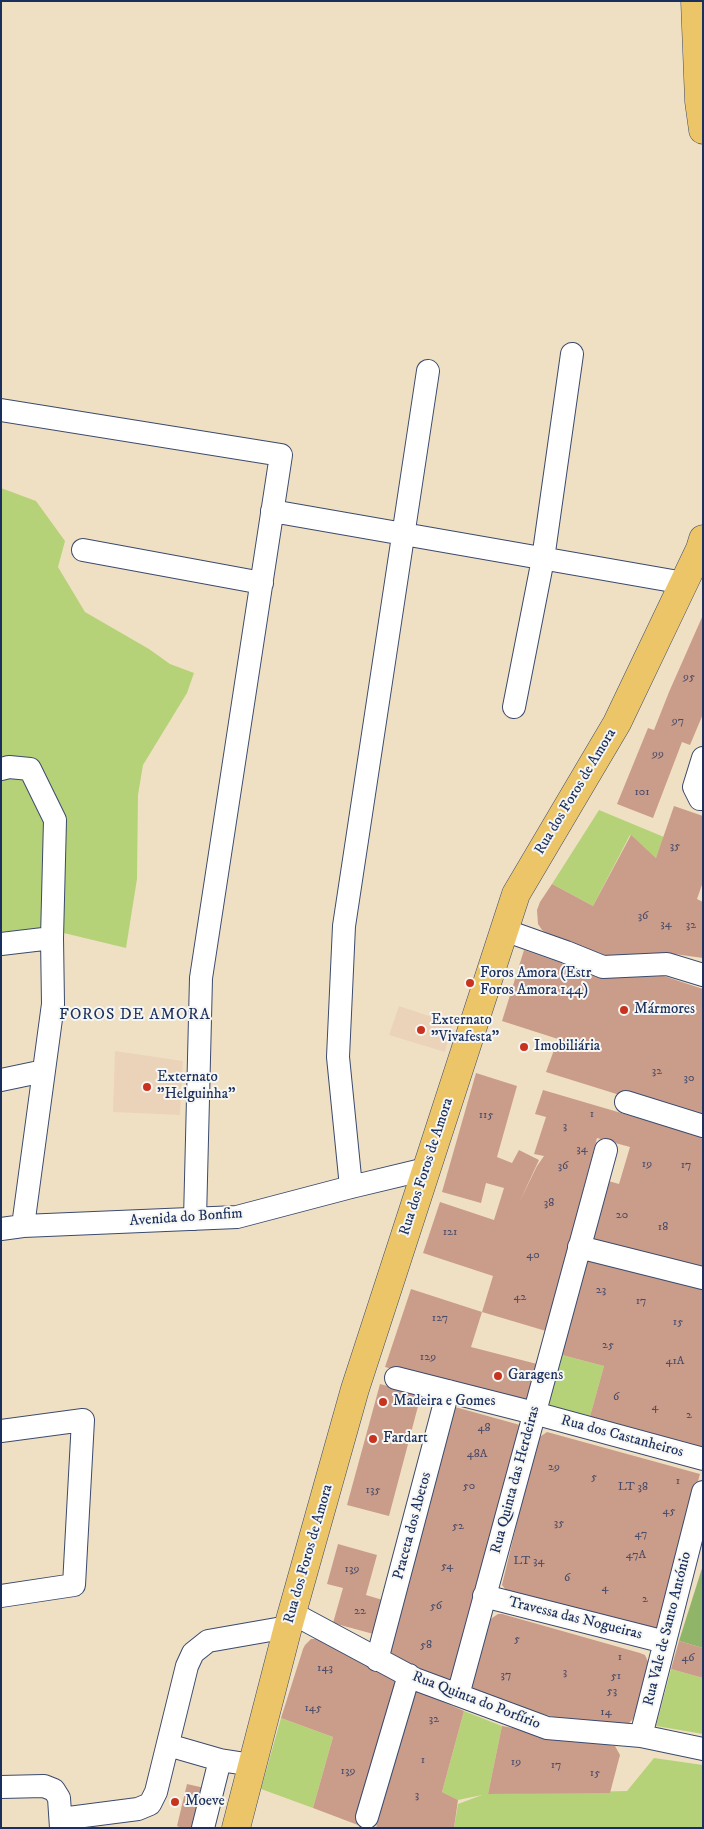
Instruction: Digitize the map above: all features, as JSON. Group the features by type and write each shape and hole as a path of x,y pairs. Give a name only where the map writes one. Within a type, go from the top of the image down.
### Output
{"main road":[{"path":"695,1 697,65 703,130"},
{"name":"Rua dos Foros de Amora","path":"236,1828 290,1620 355,1389 516,894 617,723 703,540"}],"street":[{"path":"514,707 544,558 572,354"},
{"path":"351,1187 338,1057 344,926 405,534 428,372"},
{"path":"1,410 281,456 201,978 195,1219"},
{"path":"272,511 684,583"},
{"path":"83,550 262,583"},
{"path":"703,758 694,787 703,800"},
{"path":"1,769 9,767 30,769 55,820 52,938 54,1004 24,1226"},
{"path":"504,930 603,967 667,964 703,975"},
{"path":"1,944 52,938"},
{"path":"1,1080 44,1071"},
{"path":"626,1102 703,1126"},
{"name":"Rua Quinta das Herdeiras","path":"458,1695 606,1150"},
{"name":"Avenida do Bonfim","path":"1,1229 24,1226 237,1217 426,1169"},
{"path":"579,1247 703,1278"},
{"name":"Rua dos Castanheiros","path":"396,1378 534,1412 703,1459"},
{"name":"Praceta dos Abetos","path":"377,1660 448,1391"},
{"path":"1,1431 82,1420 74,1585 1,1596"},
{"name":"Rua Vale de Santo António","path":"640,1736 703,1492"},
{"name":"Travessa das Nogueiras","path":"484,1596 665,1642"},
{"path":"1,1787 44,1786 54,1790 59,1798 61,1823 138,1809 150,1804 156,1792 187,1666 193,1653 208,1641 290,1620"},
{"name":"Rua Quinta do Porfírio","path":"290,1620 409,1676 547,1728 640,1736 703,1749"},
{"path":"367,1817 409,1676"},
{"path":"168,1745 220,1760 252,1765"},
{"path":"202,1828 220,1760"}],"shaded area":[{"name":"Externato \"Vivafesta\"","path":"399,1006 453,1024 445,1052 389,1035"},
{"name":"Externato \"Helguinha\"","path":"115,1051 183,1061 180,1115 113,1112"}],"green space":[{"path":"1,488 36,501 65,541 58,567 85,612 149,649 170,664 194,673 187,693 143,765 138,795 137,879 126,948 43,928 1,932"},
{"path":"599,810 664,837 656,858 630,835 593,906 552,884"},
{"path":"562,1355 604,1366 589,1420 546,1410"},
{"path":"703,1565 703,1648 679,1641"},
{"path":"671,1669 703,1678 703,1734 656,1726"},
{"path":"464,1711 502,1726 488,1794 627,1791 654,1758 703,1765 703,1828 454,1828 458,1804 482,1795 458,1800 442,1792"},
{"path":"281,1718 333,1737 313,1808 261,1789"}],"building":[{"path":"703,615 703,714 690,745 682,742 653,818 617,804 648,728 654,730"},
{"path":"674,806 703,816 703,882 697,899 703,902 703,958 667,953 610,957 548,934 542,930 538,924 537,910 552,884 593,906 631,835 656,858"},
{"name":"Mármores","path":"524,950 602,977 664,976 703,989 703,1121 546,1072 558,1039 502,1021"},
{"path":"476,1073 517,1086 497,1157 512,1163 519,1150 539,1160 519,1203 544,1156 534,1154 546,1117 535,1114 543,1090 703,1137 703,1269 592,1240 605,1180 619,1184 630,1147 597,1138 546,1331 482,1312 493,1276 423,1253 440,1202 494,1220 504,1188 486,1183 481,1203 442,1192"},
{"path":"588,1257 703,1288 703,1446 699,1448 589,1420 604,1366 562,1355"},
{"path":"411,1289 482,1312 471,1347 537,1364 525,1406 385,1367"},
{"path":"380,1384 421,1395 389,1516 347,1505"},
{"path":"455,1407 520,1425 454,1675 450,1679 445,1680 388,1655"},
{"path":"547,1432 700,1474 657,1630 509,1594 502,1585 538,1438"},
{"path":"338,1544 377,1555 366,1595 386,1601 377,1635 333,1623 343,1588 327,1584"},
{"path":"498,1614 645,1655 649,1664 633,1719 627,1725 575,1722 530,1711 471,1689 488,1623"},
{"path":"311,1639 321,1639 394,1678 398,1686 358,1825 313,1808 333,1737 281,1718 303,1649"},
{"path":"679,1641 703,1648 703,1678 671,1669"},
{"path":"418,1691 464,1711 442,1792 458,1800 454,1828 376,1828 414,1692"},
{"path":"502,1726 615,1746 620,1755 610,1793 488,1794"},
{"path":"187,1784 222,1792 213,1828 182,1828 177,1826"}],"place":[{"name":"Foros Amora (Estr Foros Amora 144)","path":"470,983"},
{"name":"Mármores","path":"624,1010"},
{"name":"Externato \"Vivafesta\"","path":"421,1030"},
{"name":"Imobiliária","path":"524,1047"},
{"name":"Externato \"Helguinha\"","path":"147,1087"},
{"name":"Garagens","path":"498,1376"},
{"name":"Madeira e Gomes","path":"383,1402"},
{"name":"Fardart","path":"373,1439"},
{"name":"Moeve","path":"175,1802"}],"district":[{"name":"FOROS DE AMORA","path":"135,1016"}]}
